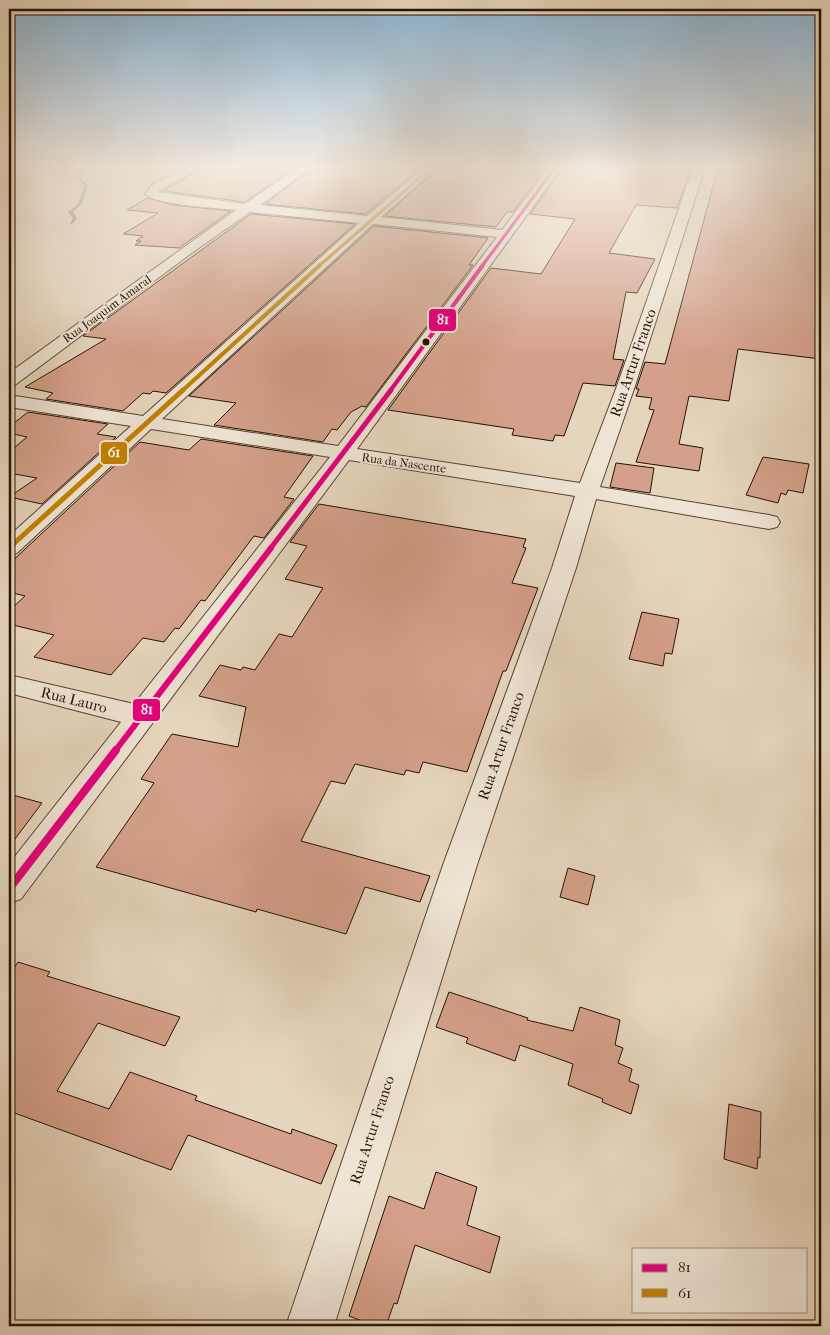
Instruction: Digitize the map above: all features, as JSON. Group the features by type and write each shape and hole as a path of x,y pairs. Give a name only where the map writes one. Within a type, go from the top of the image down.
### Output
{"street":[{"name":"Rua Joaquim Amaral","path":"9,381 216,230"},
{"path":"9,548 359,230"},
{"path":"470,230 506,234"},
{"path":"9,889 343,454 509,230"},
{"name":"Rua Artur Franco","path":"310,1326 426,967 564,568 588,490 623,394 677,230"},
{"name":"Rua da Nascente","path":"9,401 343,454 588,490 769,522"},
{"name":"Rua Lauro","path":"9,684 140,716"}],"building":[{"path":"129,230 204,230 179,248 135,245 141,241 136,241 143,236 123,234"},
{"path":"229,230 348,230 166,393 153,391 150,394 143,393 123,411 46,399 53,393 25,387 106,339 83,336"},
{"path":"369,230 415,230 488,238 469,265 473,265 366,407 362,406 351,412 337,430 332,429 323,442 214,425 236,403 189,396"},
{"path":"568,230 622,230 609,253 655,259 637,293 626,292 613,359 624,360 615,386 583,383 564,436 555,435 553,441 512,435 514,429 388,410 491,268 541,274"},
{"path":"701,230 821,230 821,359 738,349 729,401 689,396 679,444 703,448 699,471 636,462 654,410 649,409 652,398 636,396 639,389 636,389 645,362 665,364"},
{"path":"28,412 108,424 97,434 116,437 42,504 9,497 37,478 9,473 9,452 27,437 9,433 9,427"},
{"path":"201,439 313,456 284,497 294,499 264,538 254,536 205,601 201,600 179,629 175,628 164,642 143,638 111,675 34,657 54,635 9,624 9,611 25,596 9,592 9,564 140,442 189,450"},
{"path":"763,457 809,464 803,493 788,490 786,495 781,493 778,503 746,495"},
{"path":"616,463 654,468 650,493 610,487"},
{"path":"319,504 526,539 523,547 526,548 512,583 538,588 506,671 503,671 467,772 423,762 419,773 406,770 404,775 355,764 345,784 331,781 301,841 430,876 420,902 365,887 346,934 257,909 256,912 96,867 154,783 141,779 172,734 238,747 246,707 199,696 220,665 241,670 243,667 255,670 279,634 292,637 323,588 285,579 307,546 290,542"},
{"path":"642,612 679,619 672,654 665,653 663,666 629,659"},
{"path":"9,794 42,803 9,847"},
{"path":"568,868 595,876 588,905 560,897"},
{"path":"18,962 50,972 47,976 180,1017 165,1046 98,1023 57,1091 109,1109 130,1072 197,1096 195,1100 291,1134 292,1129 337,1145 321,1184 188,1135 171,1170 9,1111 9,975"},
{"path":"449,992 528,1018 527,1020 573,1031 580,1007 620,1020 615,1045 623,1048 618,1063 632,1069 629,1081 639,1085 631,1114 602,1102 603,1099 568,1085 573,1064 520,1045 515,1061 466,1043 468,1038 436,1027"},
{"path":"729,1104 761,1112 760,1158 758,1157 757,1169 724,1159"},
{"path":"436,1172 477,1187 467,1225 500,1237 490,1273 415,1245 397,1304 394,1303 386,1326 375,1326 349,1316 389,1196 424,1209"}],"transit line":[{"name":"61","path":"9,548 359,230"},
{"name":"81","path":"9,889 343,454 509,230"}]}
